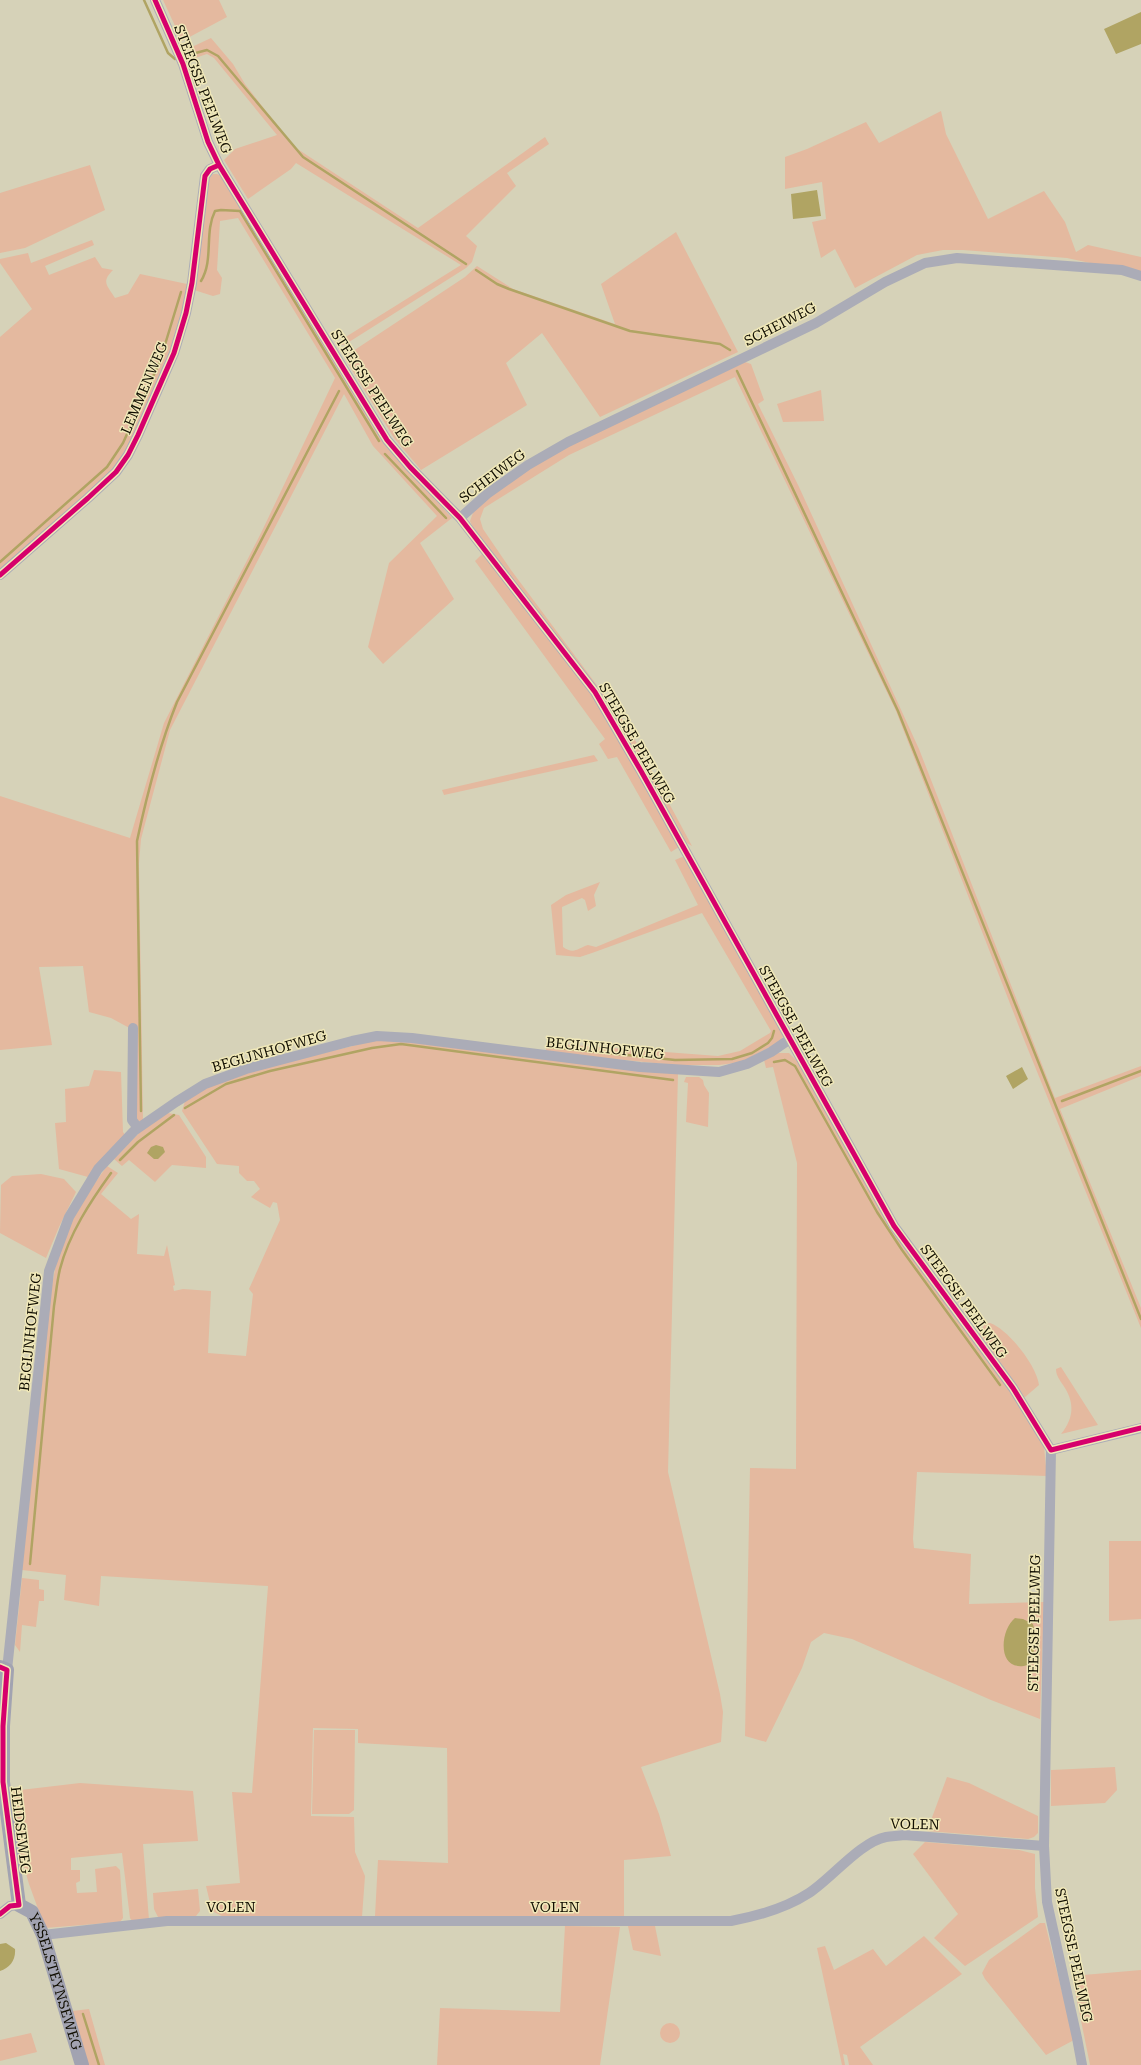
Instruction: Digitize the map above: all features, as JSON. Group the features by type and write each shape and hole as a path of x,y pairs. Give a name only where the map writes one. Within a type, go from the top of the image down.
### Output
{"street":[{"name":"STEEGSE PEELWEG","path":"155,0 183,64 208,142 220,165 388,440 410,467 460,518 595,692 641,771 894,1226 1013,1388 1051,1450 1044,1846 1046,1902 1082,2065"},
{"name":"LEMMENWEG","path":"0,574 116,472 128,455 176,346 186,313 192,283 205,176 210,170 220,165"},
{"name":"SCHEIWEG","path":"460,518 487,494 522,469 562,446 816,323 886,282 925,263 957,258 1122,270 1141,276"},
{"path":"133,1028 132,1120 138,1128"},
{"name":"BEGIJNHOFWEG","path":"4,1668 49,1271 69,1217 98,1169 138,1128 205,1084 246,1069 352,1041 377,1036 412,1038 640,1067 719,1072 748,1064 771,1052 790,1039"},
{"path":"1051,1450 1141,1428"},
{"name":"HEIDSEWEG","path":"4,1668 3,1782 19,1905"},
{"name":"VOLEN","path":"43,1935 167,1921 732,1921 760,1916 809,1894 840,1870 858,1851 885,1837 904,1835 1044,1846"},
{"path":"0,1914 10,1906 19,1905"},
{"name":"YSSELSTEYNSEWEG","path":"19,1905 32,1912 43,1935 82,2065"}],"shaded area":[{"path":"163,0 219,0 227,17 182,41"},
{"path":"1141,12 1141,44 1116,54 1104,29"},
{"path":"211,38 233,64 245,84 296,148 418,228 545,137 549,144 507,173 516,186 466,236 477,246 472,262 466,268 349,342 343,345 336,343 461,265 296,163 291,169 248,199 224,160 235,149 277,135 214,58 207,54 195,58 184,58 184,53 194,46"},
{"path":"941,111 946,134 988,219 1044,191 1065,222 1076,252 1088,245 1141,257 1141,274 1067,258 963,250 943,250 917,255 855,288 835,249 821,258 812,222 826,219 822,182 785,189 785,157 807,149 866,122 879,143"},
{"path":"90,165 105,210 25,248 0,253 0,193"},
{"path":"213,174 222,176 393,453 452,518 420,543 454,599 383,664 368,647 389,563 437,516 373,446 344,394 170,730 141,839 139,863 143,1122 138,1121 134,1117 135,1031 111,1018 89,1012 83,966 39,967 52,1045 0,1050 0,796 130,838 164,723 261,533 335,378 238,218 220,221 217,270 222,278 220,294 213,296 194,290 208,180"},
{"path":"817,190 821,216 793,219 791,194"},
{"path":"676,232 738,352 600,417 542,333 506,363 527,405 421,470 394,438 344,357 465,277 477,266 513,289 615,324 601,284"},
{"path":"92,240 94,245 45,266 49,275 95,257 102,268 113,270 107,278 106,284 115,298 128,294 140,274 187,284 182,312 167,359 123,457 107,475 0,573 0,337 32,309 0,263 0,259 28,253 31,263"},
{"path":"745,362 751,364 764,400 758,404 799,487 919,749 1055,1098 1141,1066 1141,1076 1060,1109 1141,1308 1141,1328 1025,1042 896,711 735,377 569,455 484,508 480,519 483,529 511,570 628,727 692,846 685,842 630,743 559,641 476,535 470,521 474,510 518,475 564,448"},
{"path":"821,390 824,421 783,422 777,404"},
{"path":"483,553 608,716 679,847 671,852 617,757 608,759 599,744 605,739 475,561"},
{"path":"594,755 598,761 444,795 442,790"},
{"path":"682,857 686,858 782,1030 783,1037 779,1042 742,1062 719,1065 674,1065 546,1052 546,1043 718,1056 740,1051 770,1033 771,1031 702,913 580,957 556,955 551,905 566,895 600,882 594,895 596,906 588,911 585,900 582,898 562,907 563,947 573,951 588,945 596,947 698,905 675,860"},
{"path":"388,1039 678,1073 668,1472 723,1712 721,1742 641,1767 659,1814 671,1856 624,1860 624,1917 445,1919 375,1916 378,1860 448,1863 447,1748 358,1743 358,1729 313,1728 311,1816 354,1817 355,1852 365,1876 362,1917 222,1916 212,1911 206,1886 240,1883 232,1792 252,1793 268,1586 101,1576 99,1606 64,1600 66,1575 22,1570 47,1312 56,1264 71,1222 92,1187 107,1166 118,1173 101,1194 131,1219 139,1214 137,1254 164,1256 167,1245 175,1285 173,1286 174,1291 183,1289 211,1291 208,1353 246,1356 253,1294 249,1289 280,1220 277,1203 273,1202 270,1208 251,1197 260,1189 254,1181 247,1181 239,1173 239,1166 217,1164 182,1111 185,1101 216,1082 238,1074 373,1041"},
{"path":"778,1053 789,1053 798,1062 912,1258 1015,1398 1044,1447 1047,1476 917,1472 913,1539 914,1548 971,1554 969,1604 1044,1602 1040,1719 991,1700 852,1639 824,1633 811,1642 802,1668 766,1742 745,1736 750,1468 796,1469 797,1163 773,1067 766,1068 764,1060","holes":["1035,1633 1034,1654 1028,1665 1016,1666"]},
{"path":"1022,1067 1028,1079 1013,1089 1006,1076"},
{"path":"94,1070 121,1072 123,1132 125,1135 88,1177 59,1169 55,1123 66,1122 65,1089 89,1086"},
{"path":"686,1077 699,1077 703,1080 709,1093 708,1127 686,1122 688,1083 684,1082"},
{"path":"168,1113 179,1115 206,1157 206,1168 172,1165 155,1182 129,1160 122,1166 114,1159 140,1132"},
{"path":"156,1145 163,1147 165,1152 158,1159 154,1159 147,1153 151,1147"},
{"path":"41,1174 64,1179 76,1192 46,1258 0,1233 1,1185 12,1176"},
{"path":"990,1323 1013,1340 1033,1368 1039,1385 1024,1398 978,1334 985,1324"},
{"path":"1061,1367 1098,1425 1061,1434 1071,1416 1071,1404 1067,1391 1058,1378 1056,1369"},
{"path":"1109,1541 1141,1541 1141,1619 1109,1621"},
{"path":"22,1578 39,1580 39,1589 44,1590 44,1601 39,1601 36,1627 22,1625 20,1652 15,1645"},
{"path":"1015,1618 1023,1619 1033,1624 1035,1645 1033,1655 1028,1665 1018,1666 1011,1663 1006,1658 1004,1641 1006,1632"},
{"path":"314,1730 355,1730 354,1810 349,1814 312,1814"},
{"path":"1115,1767 1117,1790 1105,1803 1051,1806 1051,1770"},
{"path":"947,1777 969,1783 1038,1816 1038,1833 1034,1837 1028,1839 927,1831"},
{"path":"80,1783 193,1791 198,1841 143,1844 149,1920 132,1921 130,1918 122,1853 71,1858 71,1870 80,1870 80,1881 76,1883 77,1893 97,1892 95,1869 116,1866 120,1870 123,1918 120,1922 45,1928 29,1884 19,1850 12,1791"},
{"path":"925,1842 1019,1850 1035,1854 1035,1888 1038,1917 965,1966 934,1938 958,1914 913,1854"},
{"path":"198,1889 200,1911 196,1916 159,1919 154,1909 153,1893"},
{"path":"1040,1923 1045,1923 1074,2040 1046,2055 985,1979 982,1973 989,1960"},
{"path":"565,1926 620,1927 600,2065 437,2065 440,2008 560,2012"},
{"path":"628,1926 655,1926 661,1956 633,1950"},
{"path":"924,1936 962,1974 860,2047 873,2065 849,2065 847,2055 843,2054 845,2065 842,2065 817,1948 825,1946 834,1970 873,1949 886,1966"},
{"path":"6,1943 15,1949 15,1953 12,1963 4,1970 0,1971 0,1944"},
{"path":"1141,1970 1141,2065 1090,2065 1072,1976"},
{"path":"89,2009 105,2065 87,2065 72,2011"},
{"path":"666,2023 674,2023 680,2029 680,2037 674,2043 666,2043 660,2037 660,2029"},
{"path":"31,2033 37,2052 0,2061 0,2040"}],"waterway":[{"path":"144,0 168,53 175,59"},
{"path":"188,55 207,50 218,56 303,157 466,264"},
{"path":"201,281 207,264 210,228 215,211 240,211 379,441"},
{"path":"476,270 497,284 509,289 630,331 720,344 730,350"},
{"path":"0,562 107,467 123,443 160,361 181,292"},
{"path":"737,371 898,711 1141,1319"},
{"path":"141,1111 137,841 154,771 177,702 339,391"},
{"path":"385,454 446,518"},
{"path":"550,1047 675,1060 732,1059 752,1053 768,1043 772,1038 774,1031"},
{"path":"185,1108 226,1084 270,1071 372,1048 401,1044 673,1080"},
{"path":"774,1062 785,1060 795,1066 877,1212 902,1250 1000,1385"},
{"path":"1062,1101 1141,1071"},
{"path":"120,1160 138,1142 174,1115"},
{"path":"30,1564 54,1306 59,1274 69,1243 81,1219 95,1195 111,1173"},
{"path":"83,2014 99,2065"}],"cycle path":[{"path":"155,0 183,64 208,142 219,165 387,440 410,467 460,518 595,692 641,771 894,1226 1013,1388 1051,1450 1141,1428"},
{"path":"0,575 116,472 128,455 174,353 186,313 192,283 205,176 210,169 219,165"},
{"path":"0,1667 7,1670 3,1726 3,1782 19,1905 10,1906 0,1914"}]}
